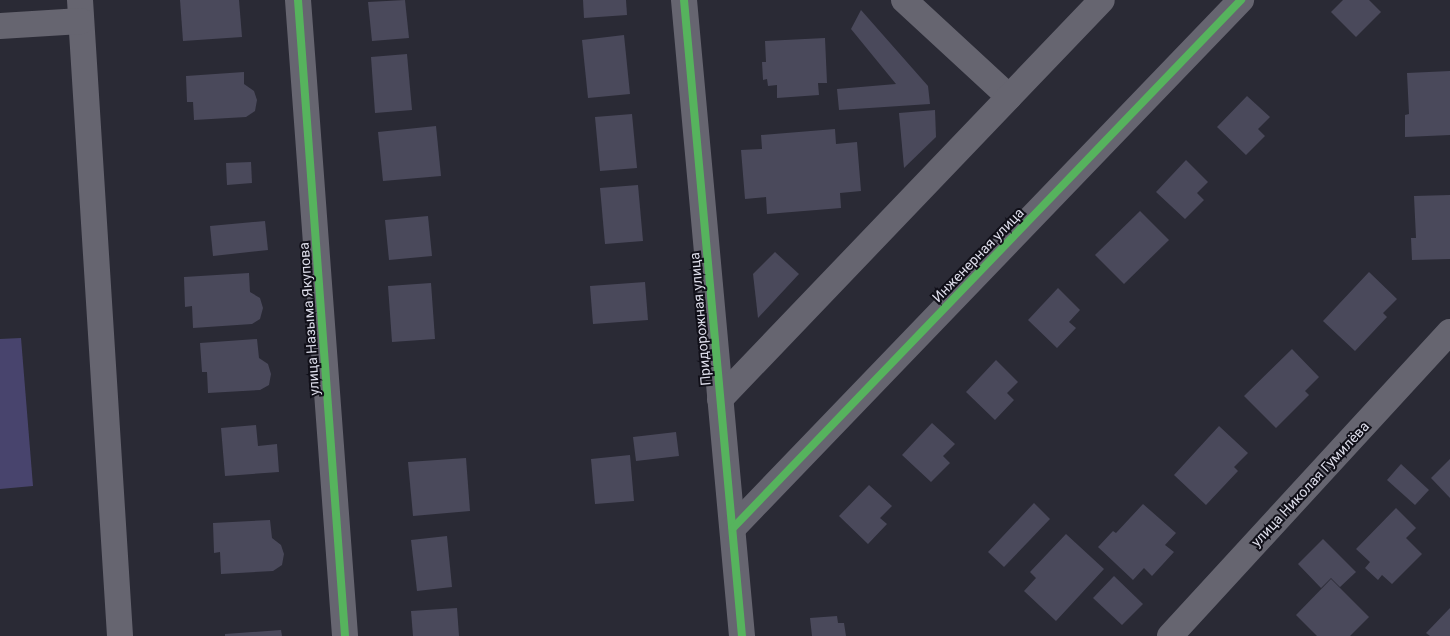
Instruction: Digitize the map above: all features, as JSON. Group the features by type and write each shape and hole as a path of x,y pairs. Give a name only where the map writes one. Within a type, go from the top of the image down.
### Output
{"street":[{"name":"улица Назыма Якупова","path":"298,0 345,636"},
{"name":"Придорожная улица","path":"684,0 742,636"},
{"path":"904,0 1009,97"},
{"path":"720,399 1102,0"},
{"name":"Инженерная улица","path":"733,528 1241,0"},
{"path":"0,26 81,11 120,636"},
{"name":"улица Николая Гумилёва","path":"1170,636 1450,332"}],"shaded area":[{"path":"21,338 33,486 0,489 0,339"}],"building":[{"path":"180,0 239,0 242,37 183,41"},
{"path":"405,0 409,38 372,41 368,2"},
{"path":"583,0 626,0 627,15 584,18"},
{"path":"1343,0 1369,0 1381,12 1356,37 1331,12"},
{"path":"861,10 928,86 930,104 839,110 837,89 896,84 851,29"},
{"path":"624,35 630,94 588,98 582,40"},
{"path":"825,38 827,83 818,83 819,95 777,98 777,85 768,86 767,79 763,80 762,62 766,62 765,41"},
{"path":"407,54 412,110 375,113 371,57"},
{"path":"1450,71 1450,135 1405,137 1405,115 1409,114 1407,73"},
{"path":"244,72 244,84 254,91 257,100 255,111 246,117 194,120 193,102 187,102 186,76"},
{"path":"1247,96 1270,117 1258,129 1265,136 1246,155 1217,127"},
{"path":"935,110 936,137 904,168 899,113"},
{"path":"632,114 637,168 600,171 595,117"},
{"path":"436,126 441,176 383,181 378,132"},
{"path":"835,129 836,144 857,142 861,191 840,193 841,208 767,214 766,197 745,199 741,150 762,149 761,135"},
{"path":"1186,160 1208,182 1197,193 1204,200 1185,219 1156,192"},
{"path":"251,162 252,183 227,185 226,163"},
{"path":"638,185 643,241 605,244 600,188"},
{"path":"1450,195 1450,259 1412,260 1411,238 1416,238 1414,196"},
{"path":"1140,211 1169,240 1124,284 1095,255"},
{"path":"428,216 432,256 389,260 385,220"},
{"path":"265,221 268,250 213,256 210,226"},
{"path":"775,252 799,274 758,318 753,274"},
{"path":"1369,272 1397,299 1383,313 1387,317 1355,351 1323,321"},
{"path":"249,273 250,292 260,298 263,308 260,319 252,324 193,328 192,306 185,307 184,277"},
{"path":"645,282 648,320 593,324 590,286"},
{"path":"431,283 435,339 392,342 388,286"},
{"path":"1058,288 1080,310 1069,322 1076,328 1057,348 1028,320"},
{"path":"257,339 259,358 268,364 271,374 269,385 260,390 208,393 207,372 202,372 200,343"},
{"path":"1292,349 1319,377 1305,391 1309,395 1276,428 1244,396"},
{"path":"996,360 1018,382 1007,393 1014,400 995,420 966,392"},
{"path":"932,423 955,444 943,456 950,463 931,482 902,455"},
{"path":"256,425 258,446 277,444 279,472 225,476 221,428"},
{"path":"1219,426 1248,453 1234,467 1238,471 1206,505 1174,475"},
{"path":"676,432 679,456 636,461 633,437"},
{"path":"630,455 634,501 595,504 591,459"},
{"path":"466,458 470,511 413,516 408,462"},
{"path":"1450,459 1450,498 1431,478"},
{"path":"1401,464 1429,490 1415,505 1387,480"},
{"path":"869,485 892,506 880,518 887,524 868,544 839,516"},
{"path":"1034,503 1050,519 1004,567 988,552"},
{"path":"1143,504 1176,533 1165,545 1174,552 1152,576 1144,568 1133,580 1098,547 1113,531 1116,533"},
{"path":"1396,508 1416,528 1406,538 1422,554 1392,584 1382,575 1378,580 1365,568 1370,562 1356,549"},
{"path":"270,520 272,538 281,545 284,554 282,565 273,571 221,574 220,552 214,553 213,523"},
{"path":"1066,534 1104,569 1056,621 1024,591 1036,578 1030,572"},
{"path":"447,536 452,587 417,591 411,540"},
{"path":"1323,539 1356,572 1340,587 1331,578 1321,588 1298,564"},
{"path":"1114,576 1143,604 1122,625 1093,598"},
{"path":"1331,579 1369,617 1350,636 1317,636 1296,615"},
{"path":"457,608 459,636 413,636 411,611"},
{"path":"1450,608 1450,636 1430,636 1426,633"},
{"path":"837,616 838,623 844,623 846,636 812,636 810,618"},
{"path":"281,630 282,636 225,636 225,634"}],"cycle path":[{"path":"298,0 345,636"},
{"path":"684,0 742,636"},
{"path":"733,528 1241,0"}]}
